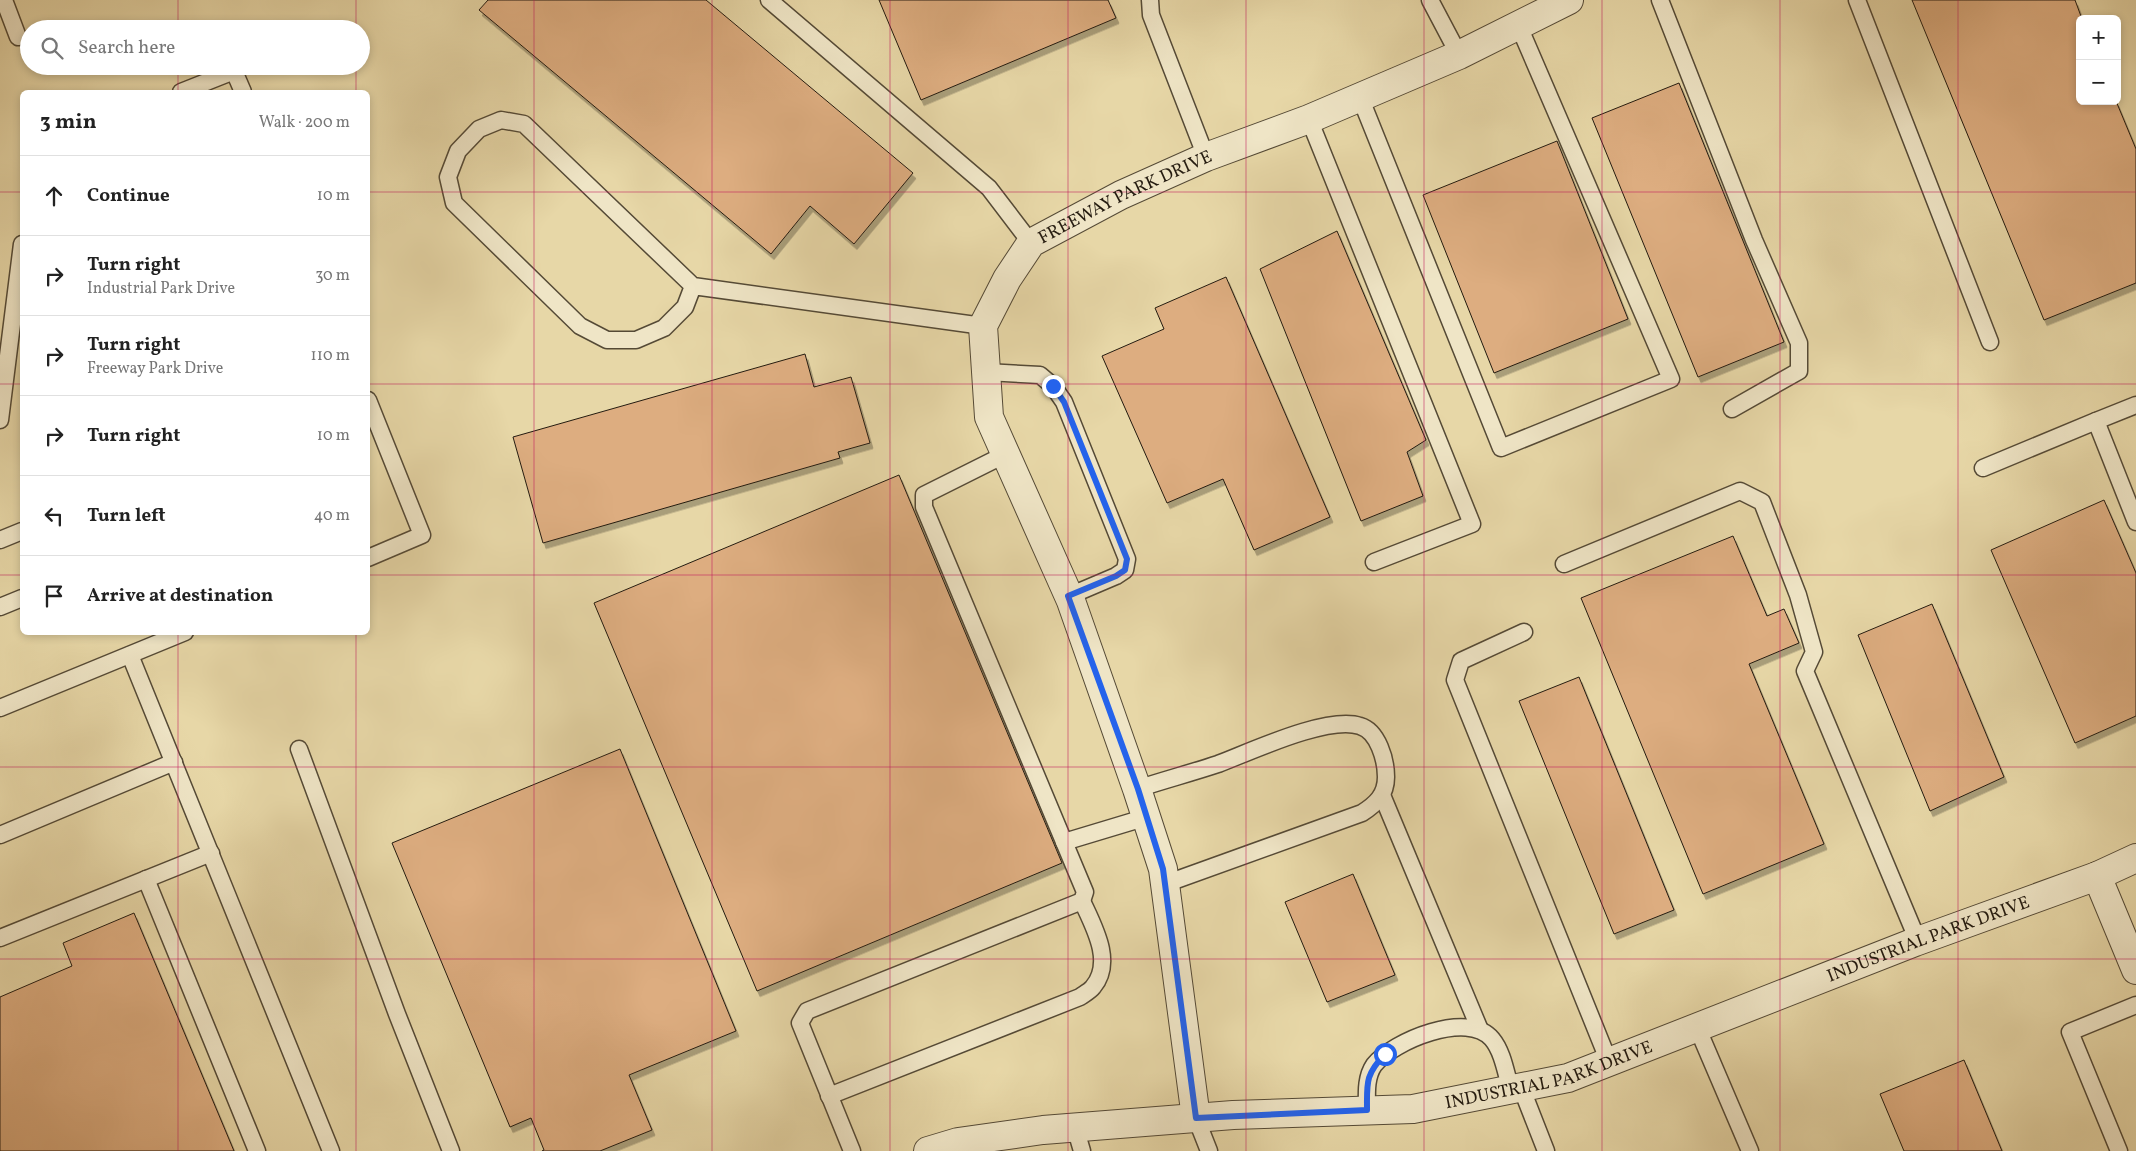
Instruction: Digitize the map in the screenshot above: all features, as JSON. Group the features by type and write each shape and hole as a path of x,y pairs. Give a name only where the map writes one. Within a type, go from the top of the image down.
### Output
{"street":[{"name":"FREEWAY PARK DRIVE","path":"983,326 1007,278 1032,243 1121,195 1206,157 1309,119 1458,55 1569,0"},
{"path":"983,326 988,417 1068,596 1138,789 1163,869 1196,1118"},
{"name":"INDUSTRIAL PARK DRIVE","path":"928,1151 958,1142 1043,1130 1078,1139 1196,1118 1413,1109 1568,1078 1918,941 2098,876 2136,858"},
{"path":"2098,876 2136,970"}],"lane":[{"path":"4,0 18,37"},
{"path":"769,0 989,188 1032,243"},
{"path":"1150,0 1151,15 1206,157"},
{"path":"1430,0 1458,55"},
{"path":"1660,0 1754,240 1799,343 1799,371 1732,409"},
{"path":"1858,0 1990,342"},
{"path":"1360,97 1501,448 1671,379 1518,24"},
{"path":"186,90 224,75"},
{"path":"236,75 241,90"},
{"path":"1309,119 1472,524 1374,562"},
{"path":"693,286 685,307 664,328 636,340 607,340 580,326 454,203 448,177 458,151 479,129 501,120 524,124 693,286 983,326"},
{"path":"0,420 6,328 20,254"},
{"path":"986,372 1040,375 1053,386 1064,402 1127,559 1125,570 1116,576 1068,596"},
{"path":"370,405 422,535 370,557"},
{"path":"1983,468 2136,405"},
{"path":"2096,421 2136,522"},
{"path":"829,1096 1080,997 1093,988 1103,968 1099,939 1082,901 1085,892 924,507 924,495 1006,454"},
{"path":"1564,564 1740,491 1762,502 1798,595 1814,652 1805,671 1918,941"},
{"path":"0,540 20,532"},
{"path":"0,607 20,599"},
{"path":"1524,632 1461,661 1455,680 1609,1062"},
{"path":"0,708 178,635"},
{"path":"130,655 331,1151"},
{"path":"1138,789 1216,764 1297,734 1336,725 1351,724 1361,726 1369,731 1383,756 1386,784 1376,804 1362,812 1165,884"},
{"path":"299,749 397,1014 451,1151"},
{"path":"0,835 174,762"},
{"path":"1382,795 1480,1030"},
{"path":"1064,842 1147,817"},
{"path":"0,938 211,853"},
{"path":"146,879 257,1151"},
{"path":"852,1151 800,1022 807,1012 1082,901"},
{"path":"2119,1151 2070,1032 2136,1004"},
{"path":"1367,1110 1367,1080 1373,1066 1385,1054 1402,1043 1438,1031 1456,1027 1480,1030 1491,1038 1497,1047 1546,1151"},
{"path":"1697,1028 1750,1151"},
{"path":"1196,1118 1209,1151"}],"building":[{"path":"488,0 706,0 913,173 854,244 810,206 771,254 479,10"},
{"path":"879,0 1108,0 1116,18 921,100"},
{"path":"1912,0 2075,0 2081,15 2076,15 2076,105 2118,105 2136,149 2136,283 2044,320"},
{"path":"1679,83 1784,342 1698,377 1592,118"},
{"path":"1557,141 1628,319 1494,373 1423,195"},
{"path":"1337,231 1426,440 1407,452 1423,496 1361,521 1260,269"},
{"path":"1226,277 1330,517 1254,550 1223,479 1167,503 1102,356 1164,329 1155,308"},
{"path":"805,354 814,387 851,377 870,443 838,452 840,458 543,543 513,437"},
{"path":"899,475 1062,863 757,991 594,603"},
{"path":"2104,500 2136,573 2136,716 2075,743 1991,550"},
{"path":"1733,536 1767,616 1784,609 1799,643 1749,664 1824,844 1703,894 1581,598"},
{"path":"1932,604 2004,777 1930,811 1858,635"},
{"path":"1579,677 1674,910 1614,934 1519,701"},
{"path":"620,749 736,1031 629,1075 652,1130 600,1151 542,1151 544,1150 531,1118 510,1127 392,843"},
{"path":"1353,874 1395,975 1327,1002 1285,902"},
{"path":"134,913 234,1151 0,1151 0,997 72,966 63,943"},
{"path":"1964,1060 2002,1151 1904,1151 1880,1094"}],"route":[{"path":"1053,386 1064,402 1127,559 1125,570 1116,576 1068,596 1138,789 1163,869 1196,1118 1367,1110 1367,1080 1373,1066 1385,1054"}]}
